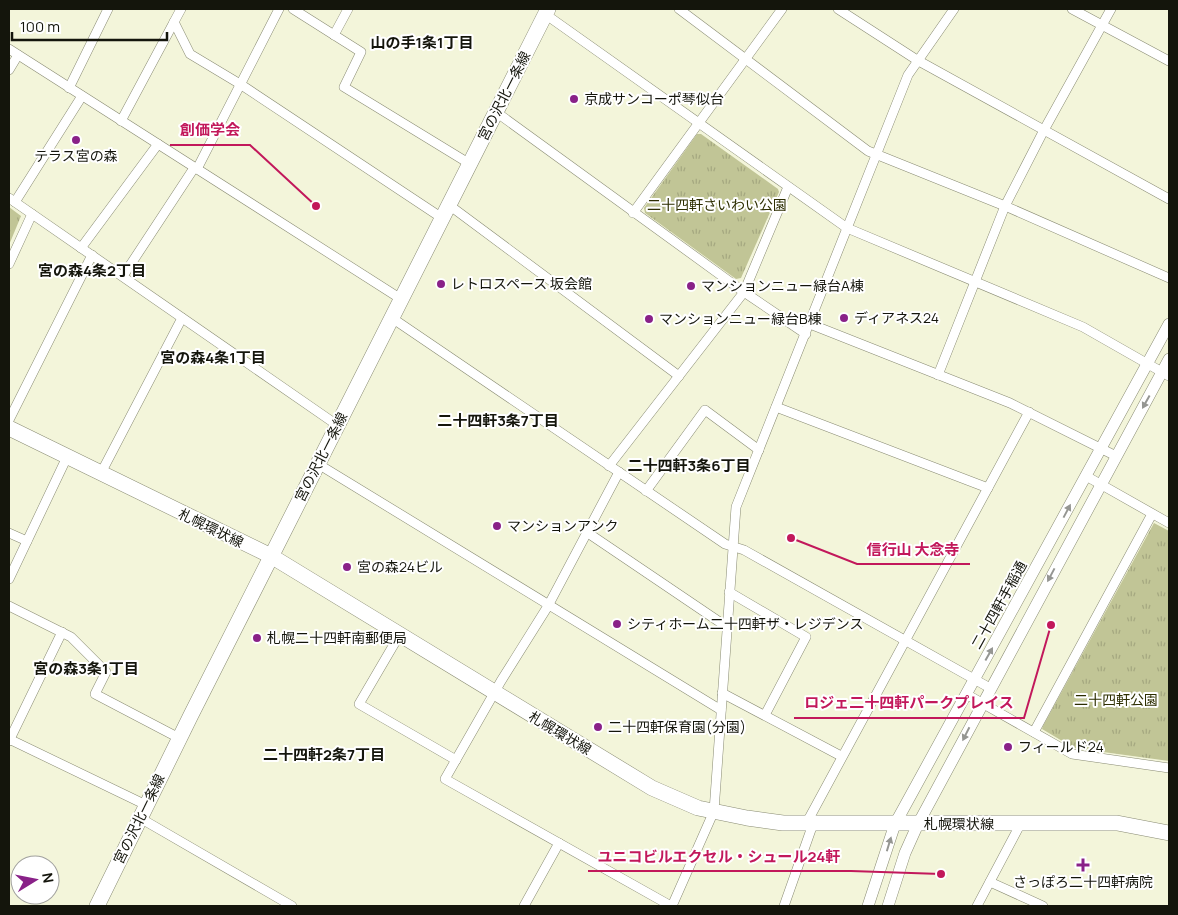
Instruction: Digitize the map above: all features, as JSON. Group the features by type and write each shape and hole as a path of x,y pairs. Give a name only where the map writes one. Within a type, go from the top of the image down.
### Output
{"main road":[{"name":"宮の沢北一条線","path":"97,906 179,738 546,11"},
{"name":"札幌環状線","path":"9,428 271,556 652,788 698,808 747,818 810,824 1117,823 1169,833"}],"street":[{"path":"69,88 108,9"},
{"path":"121,121 181,9"},
{"path":"123,276 195,168 279,9"},
{"path":"293,9 362,52 344,87 470,164"},
{"path":"334,35 348,9"},
{"path":"679,9 868,151 1005,206 1169,278"},
{"path":"633,213 782,9"},
{"path":"838,9 917,60 1169,199"},
{"path":"619,472 548,606 445,779 672,906 714,811 736,507 908,75 954,9"},
{"path":"1072,9 1169,61"},
{"path":"938,375 1005,206 1044,130 1111,9"},
{"path":"546,11 847,228 1083,327 1166,374"},
{"path":"174,22 190,54 445,211 679,376"},
{"path":"9,49 401,299"},
{"path":"9,70 18,55"},
{"path":"82,96 12,200 337,425"},
{"path":"496,112 633,213 806,334"},
{"path":"81,248 158,144"},
{"path":"608,466 744,292 788,186"},
{"path":"9,264 32,214"},
{"path":"9,420 92,255"},
{"path":"101,473 182,318"},
{"path":"392,318 725,544 753,555 990,688"},
{"path":"810,324 1029,412 1116,456"},
{"name":"二十四軒手稲通","path":"868,906 895,824 1169,324"},
{"path":"888,906 905,853 918,824 1100,485 1166,374 1169,359"},
{"path":"776,407 988,488"},
{"path":"646,490 705,410 759,450"},
{"path":"784,906 810,824 841,756 1029,412"},
{"path":"9,579 67,457"},
{"path":"318,464 721,710"},
{"path":"1086,476 1169,523"},
{"path":"1034,732 1152,514"},
{"path":"9,533 27,541"},
{"path":"588,533 727,627"},
{"path":"729,592 806,637 765,715"},
{"path":"9,606 71,637 106,672 95,694 179,738"},
{"path":"62,632 9,740 143,811 292,906"},
{"path":"400,634 359,704 456,760"},
{"path":"722,693 841,756"},
{"path":"966,694 1072,754 1169,768"},
{"path":"977,906 1021,824"},
{"path":"524,906 559,843"},
{"path":"990,882 1043,906"}],"green space":[{"name":"二十四軒さいわい公園","path":"697,134 701,134 778,189 779,192 741,278 736,279 645,213 644,208"},
{"path":"9,207 21,216 9,245"},
{"name":"二十四軒公園","path":"1154,523 1169,531 1169,761 1074,748 1042,729 1043,726"}],"place":[{"name":"京成サンコーポ琴似台","path":"574,99"},
{"name":"テラス宮の森","path":"76,140"},
{"name":"創価学会","path":"316,206"},
{"name":"レトロスペース 坂会館","path":"441,284"},
{"name":"マンションニュー緑台A棟","path":"691,286"},
{"name":"ディアネス24","path":"844,318"},
{"name":"マンションニュー緑台B棟","path":"649,319"},
{"name":"マンションアンク","path":"497,526"},
{"name":"信行山 大念寺","path":"791,538"},
{"name":"宮の森24ビル","path":"347,567"},
{"name":"シティホーム二十四軒ザ・レジデンス","path":"617,624"},
{"name":"ロジェ二十四軒パークプレイス","path":"1051,625"},
{"name":"札幌二十四軒南郵便局","path":"257,638"},
{"name":"二十四軒保育園(分園)","path":"598,727"},
{"name":"フィールド24","path":"1008,747"},
{"name":"さっぽろ二十四軒病院","path":"1083,865"},
{"name":"ユニコビルエクセル・シュール24軒","path":"941,874"}],"district":[{"name":"山の手1条1丁目","path":"422,43"},
{"name":"宮の森4条2丁目","path":"92,271"},
{"name":"宮の森4条1丁目","path":"213,358"},
{"name":"二十四軒3条7丁目","path":"498,421"},
{"name":"二十四軒3条6丁目","path":"689,466"},
{"name":"宮の森3条1丁目","path":"86,669"},
{"name":"二十四軒2条7丁目","path":"324,755"}]}
